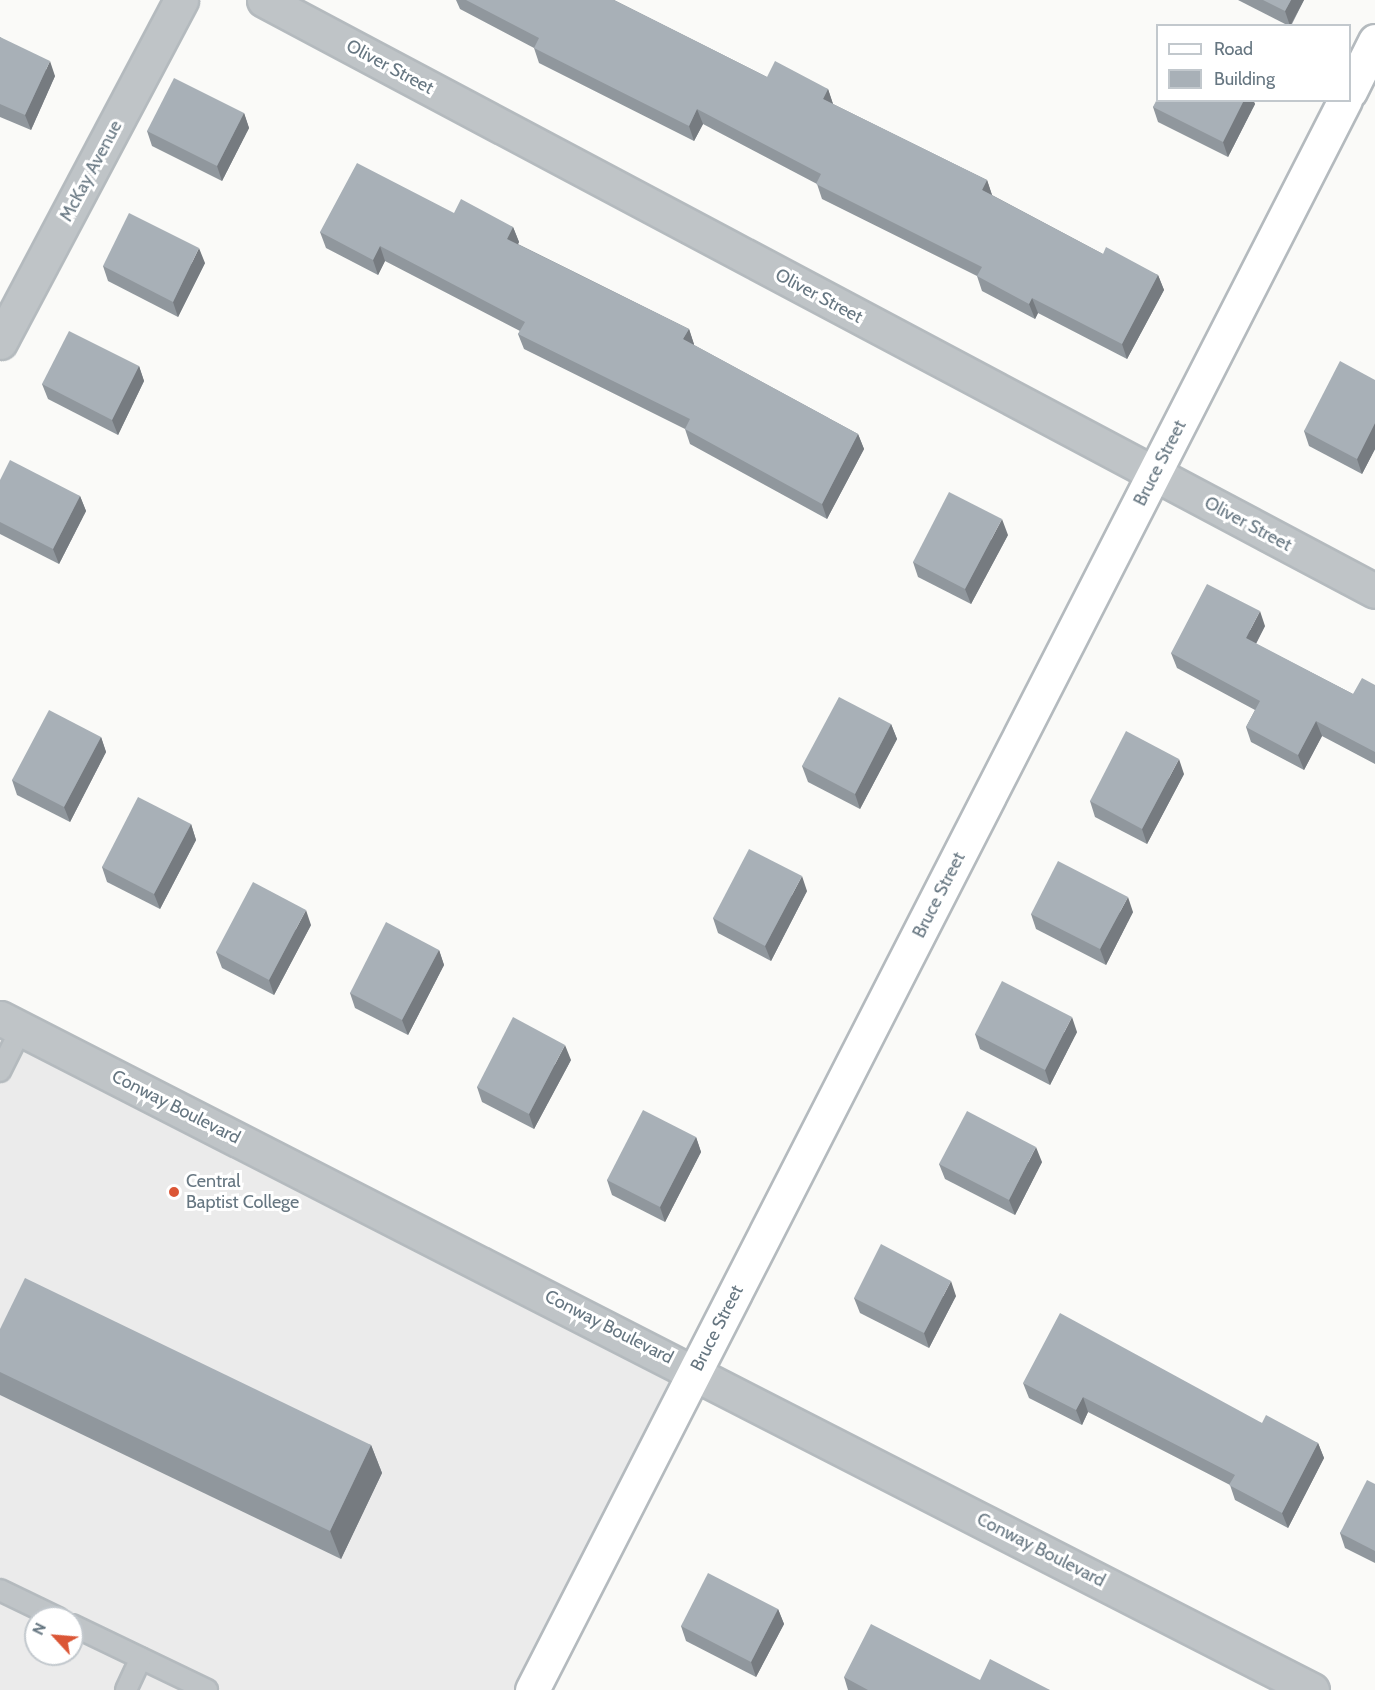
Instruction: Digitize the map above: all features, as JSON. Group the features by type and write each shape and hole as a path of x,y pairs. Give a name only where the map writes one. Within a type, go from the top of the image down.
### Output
{"street":[{"name":"McKay Avenue","path":"0,342 181,0"},
{"name":"Oliver Street","path":"264,0 1375,591"},
{"path":"1351,89 1375,41"},
{"name":"Bruce Street","path":"532,1690 1344,102"},
{"name":"Conway Boulevard","path":"10,1024 695,1371 1312,1690"}],"lane":[{"path":"0,1071 10,1024"},
{"path":"0,1590 33,1606"},
{"path":"84,1631 207,1690"},
{"path":"126,1690 141,1658"}],"shaded area":[{"name":"Central Baptist College","path":"0,1013 695,1371 532,1690 0,1690"}],"building":[{"path":"466,0 614,0 767,77 775,61 828,89 823,99 987,180 982,190 1103,254 1106,247 1158,275 1122,344 1032,298 1029,304 977,276 982,267 816,184 821,174 697,109 689,126 534,48 539,38"},
{"path":"1263,0 1291,0 1285,11"},
{"path":"0,37 50,61 25,115 0,104"},
{"path":"174,78 244,113 217,166 147,131"},
{"path":"1156,101 1243,102 1223,142 1153,107"},
{"path":"357,163 454,213 461,199 513,227 507,239 689,329 683,339 858,434 822,504 685,429 690,419 518,334 525,322 380,246 373,260 320,232"},
{"path":"129,213 199,248 173,302 103,266"},
{"path":"69,331 139,366 112,420 42,384"},
{"path":"1340,361 1375,380 1375,423 1357,459 1304,431"},
{"path":"10,460 80,496 53,549 0,522 0,480"},
{"path":"949,492 1002,519 965,589 913,562"},
{"path":"1207,584 1260,611 1246,638 1353,694 1362,678 1375,685 1375,752 1316,721 1298,755 1246,727 1260,701 1171,653"},
{"path":"839,697 891,724 855,794 802,766"},
{"path":"49,710 101,737 64,807 12,780"},
{"path":"1126,731 1179,759 1142,829 1090,801"},
{"path":"138,797 191,824 154,894 102,867"},
{"path":"749,849 802,876 765,946 713,918"},
{"path":"1058,861 1128,897 1100,949 1031,914"},
{"path":"253,882 306,910 269,980 216,952"},
{"path":"386,922 439,950 402,1020 350,993"},
{"path":"1002,981 1072,1017 1045,1070 975,1034"},
{"path":"513,1017 565,1045 529,1114 477,1087"},
{"path":"643,1110 696,1137 660,1207 607,1180"},
{"path":"967,1111 1036,1147 1009,1200 939,1164"},
{"path":"881,1244 951,1281 924,1333 854,1298"},
{"path":"25,1278 371,1445 330,1531 0,1372 0,1329"},
{"path":"1060,1313 1262,1423 1266,1415 1318,1443 1282,1513 1229,1485 1235,1475 1083,1397 1076,1410 1023,1383"},
{"path":"1367,1480 1375,1484 1375,1551 1340,1533"},
{"path":"708,1573 778,1609 751,1662 681,1626"},
{"path":"871,1624 980,1680 990,1659 1050,1690 868,1690 844,1677"}],"place":[{"name":"Central Baptist College","path":"174,1192"}]}
